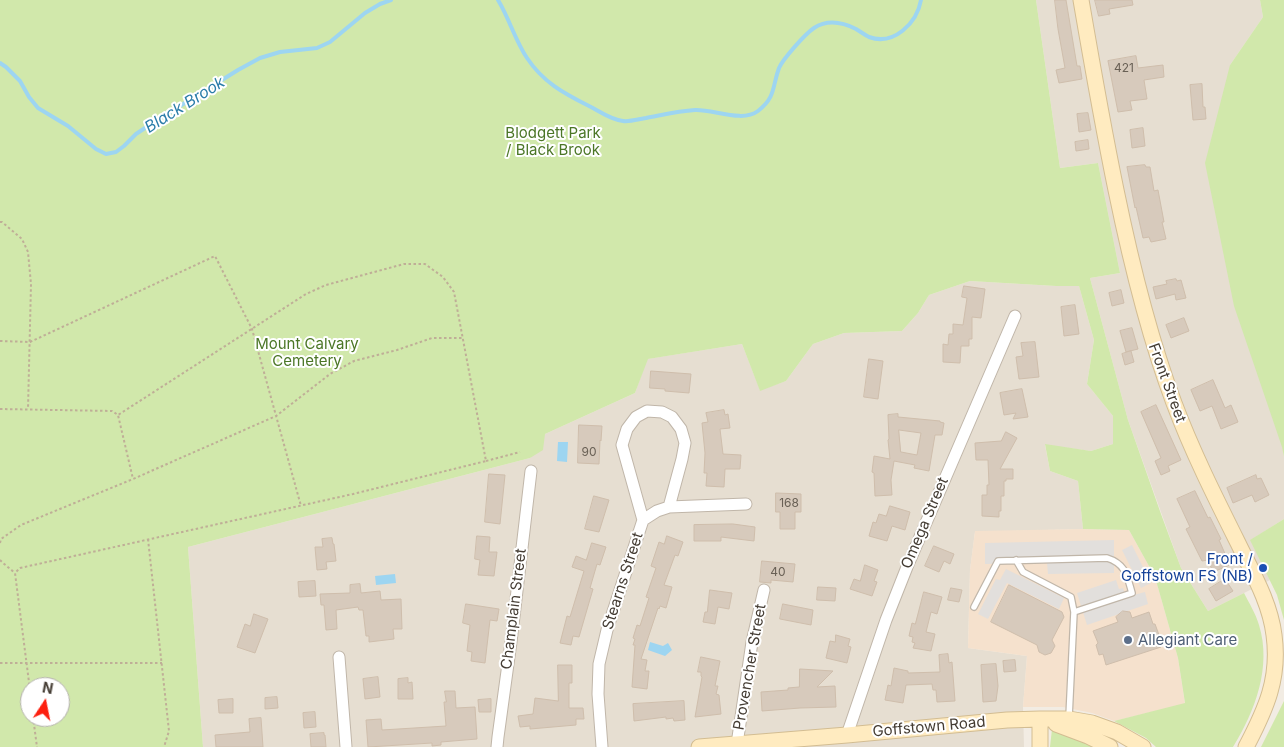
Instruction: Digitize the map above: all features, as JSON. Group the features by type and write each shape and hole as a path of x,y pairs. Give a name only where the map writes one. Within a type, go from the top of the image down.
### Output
{"main road":[{"name":"Front Street","path":"1081,0 1127,245 1148,327 1189,441 1261,591 1271,618 1274,632 1275,676 1256,728 1246,747"},
{"name":"Goffstown Road","path":"1040,719 1069,728 1110,747"},
{"name":"Goffstown Road","path":"699,747 1007,720 1040,719 1069,719 1092,723 1117,732 1143,747"},
{"path":"1040,719 1040,747"}],"street":[{"name":"Omega Street","path":"847,735 886,620 907,567 1014,316"},
{"path":"643,520 622,445 627,429 636,418 647,411 662,412 672,417 681,429 684,444 682,458 669,507"},
{"name":"Champlain Street","path":"497,747 514,622 530,471"},
{"name":"Stearns Street","path":"602,747 598,694 599,664 607,630 643,520 657,511 669,507 746,504"},
{"name":"Provencher Street","path":"737,744 752,642 764,590"},
{"path":"339,657 346,747"}],"lane":[{"path":"974,607 998,561 1107,558 1117,561 1125,570 1132,593 1074,612"},
{"path":"1016,560 1023,572 1071,597 1074,612 1069,719"}],"path":[{"path":"0,222 22,239 28,252 31,284 28,409"},
{"path":"0,341 30,342 215,256 252,329 301,506"},
{"path":"118,415 306,294 326,285 404,264 424,264 443,277 454,292 486,461"},
{"path":"0,543 1,539 21,525 133,479 276,416 330,374 354,362 432,338 463,338"},
{"path":"0,409 112,411 118,415 133,479"},
{"path":"15,573 20,568 353,494 520,452"},
{"path":"148,539 169,731 164,747"},
{"path":"0,560 15,573 29,677"},
{"path":"0,663 162,663"},
{"path":"34,727 37,747"}],"shaded area":[{"path":"1036,0 1260,0 1263,17 1230,65 1284,457 1284,519 1251,540 1270,580 1208,611 1181,568 1128,420 1090,278 1120,273 1098,163 1060,168"},
{"path":"970,281 1079,286 1094,340 1087,384 1113,416 1113,444 1091,451 1045,445 1050,471 1078,481 1083,529 975,532 970,570 968,648 1027,656 1023,707 1024,747 203,747 188,547 530,458 545,434 635,393 647,359 742,344 760,390 786,381 813,344 844,333 902,331 918,313 929,295"},
{"path":"1129,530 1155,577 1178,658 1185,704 1114,721 1092,713 1063,707 1023,707 1027,656 968,648 970,570 975,531"},
{"path":"1114,540 1114,573 1048,574 1047,563 985,564 985,543"},
{"path":"1132,545 1151,583 1141,588 1122,550"},
{"path":"1006,569 1064,598 1059,609 1007,583 988,619 978,614 996,579 1000,580"},
{"path":"1116,580 1119,589 1123,588 1126,597 1145,592 1148,604 1087,625 1077,593"}],"green space":[{"path":"0,0 1036,0 1060,168 1098,163 1120,273 1090,278 1128,420 1161,514 1181,568 1208,611 1244,593 1259,625 1264,657 1259,688 1248,719 1233,747 1156,747 1146,738 1114,721 1185,703 1178,658 1155,577 1129,530 1083,529 1078,481 1050,471 1045,444 1091,451 1113,444 1113,416 1087,384 1094,340 1079,286 970,281 929,295 918,313 902,331 844,333 813,344 786,381 760,391 742,344 648,359 635,393 545,434 543,450 530,458 188,547 203,747 0,747"},
{"path":"1260,0 1284,0 1284,457 1234,306 1205,163 1230,65 1263,17"},
{"path":"1284,519 1284,620 1277,595 1250,540"},
{"path":"1284,701 1284,747 1261,747"},
{"path":"1052,729 1100,747 1050,747"}],"water":[{"path":"558,442 568,442 567,462 557,461"},
{"path":"395,574 396,583 376,585 375,576"},
{"path":"650,642 663,646 668,643 672,650 665,656 648,650"}],"building":[{"path":"1055,0 1066,0 1077,66 1080,66 1082,79 1059,83 1056,70 1065,68"},
{"path":"1095,0 1132,0 1133,5 1109,9 1110,14 1099,16"},
{"path":"1136,56 1138,68 1163,65 1164,77 1144,80 1147,99 1130,101 1132,110 1118,112 1108,61"},
{"path":"1202,84 1203,107 1205,107 1206,119 1193,120 1190,85"},
{"path":"1088,113 1091,130 1079,132 1077,114"},
{"path":"1143,128 1145,146 1132,148 1130,130"},
{"path":"1088,140 1089,149 1076,151 1075,142"},
{"path":"1145,165 1150,167 1154,191 1158,190 1166,239 1151,242 1149,237 1143,238 1127,167"},
{"path":"1176,279 1177,281 1181,280 1186,298 1176,300 1175,294 1156,299 1153,287 1167,284 1166,281"},
{"path":"964,286 985,289 981,318 972,317 972,339 969,339 969,346 961,346 960,363 943,362 943,344 948,345 949,334 953,334 953,324 963,325 967,298 962,297"},
{"path":"1121,290 1124,303 1112,306 1109,293"},
{"path":"1075,305 1079,334 1064,336 1061,307"},
{"path":"1184,318 1189,331 1171,338 1166,325"},
{"path":"1132,328 1138,349 1126,352 1120,331"},
{"path":"1035,342 1039,377 1019,379 1016,357 1023,356 1021,343"},
{"path":"1131,351 1134,362 1125,365 1122,354"},
{"path":"869,359 883,361 878,399 864,397"},
{"path":"651,371 691,374 689,393 650,388"},
{"path":"1213,380 1225,408 1231,405 1238,422 1221,429 1212,406 1200,411 1191,390"},
{"path":"1022,389 1028,417 1013,419 1016,413 1004,415 1000,393"},
{"path":"1156,405 1181,460 1168,466 1170,471 1161,475 1155,461 1161,458 1141,412"},
{"path":"724,410 725,415 728,414 730,428 720,429 723,454 741,455 740,469 725,469 724,487 706,486 707,473 704,473 705,453 702,423 708,422 706,413"},
{"path":"898,414 898,417 944,423 942,435 935,435 929,471 914,468 915,465 894,461 891,480 892,495 875,496 874,473 872,472 874,456 890,459 888,415","holes":["899,430 921,433 917,455 901,452"]},
{"path":"579,425 602,426 599,464 578,463"},
{"path":"1006,432 1017,438 1000,469 1013,469 1013,479 1006,479 1004,481 1004,496 1001,496 999,517 982,516 982,495 987,495 987,485 989,485 988,460 976,460 975,443 1001,441"},
{"path":"489,474 505,475 500,524 485,522"},
{"path":"1256,475 1257,479 1261,478 1269,495 1255,502 1252,495 1233,503 1227,488"},
{"path":"1195,491 1221,539 1219,540 1230,565 1213,572 1208,560 1202,561 1186,529 1190,527 1177,499"},
{"path":"776,493 801,494 801,512 795,512 795,529 780,529 780,512 776,512"},
{"path":"594,496 609,500 599,532 585,529"},
{"path":"890,506 910,512 905,530 892,526 887,541 869,536 873,522 876,523 879,514 886,516"},
{"path":"733,524 755,527 754,541 721,537 721,541 694,541 694,525"},
{"path":"477,536 490,537 489,552 497,552 494,576 478,575 480,560 475,559"},
{"path":"667,536 683,542 678,556 675,555 664,585 672,587 666,608 660,606 658,608 641,659 647,660 645,671 649,671 647,689 632,687 635,645 633,645 635,639 633,638 637,625 640,626 649,598 646,597 656,568 651,566 659,542 664,544"},
{"path":"332,538 336,561 326,562 327,569 317,570 315,547 323,547 322,539"},
{"path":"592,543 606,547 600,565 597,564 590,588 593,589 579,637 573,636 571,645 560,643 567,616 570,617 584,571 572,567 576,556 586,560"},
{"path":"934,546 954,554 950,564 944,561 939,572 925,566"},
{"path":"762,561 795,564 793,582 771,580 771,583 760,582"},
{"path":"865,565 878,570 874,581 877,582 872,596 850,589 854,579 860,581"},
{"path":"1225,579 1233,591 1216,601 1209,589"},
{"path":"315,581 316,596 299,597 298,582"},
{"path":"360,584 361,593 380,591 381,600 401,599 402,629 393,629 394,639 369,642 369,636 366,636 363,610 359,610 358,607 336,610 337,629 326,630 324,605 321,605 320,594 350,593 350,585"},
{"path":"1009,585 1062,612 1064,617 1052,640 1055,646 1051,653 1045,655 1039,652 1037,645 991,622"},
{"path":"818,587 836,588 835,601 817,600"},
{"path":"951,588 962,590 959,602 948,600"},
{"path":"710,590 732,593 729,609 718,607 715,624 703,622 705,612 707,612"},
{"path":"924,592 942,597 937,614 931,612 926,632 935,634 931,651 913,648 915,643 912,642 913,637 909,636 912,623 915,624"},
{"path":"466,604 499,609 497,621 490,620 485,663 471,661 472,652 467,651 470,625 463,623"},
{"path":"783,604 813,610 811,625 780,619"},
{"name":"Allegiant Care","path":"1123,611 1130,612 1132,618 1149,612 1159,635 1157,636 1161,647 1106,665 1103,654 1099,655 1096,645 1098,643 1093,631 1118,622 1116,617"},
{"path":"254,614 268,619 255,653 237,647 245,624 250,626"},
{"path":"836,635 850,639 848,646 851,647 847,663 826,658 830,641 835,642"},
{"path":"948,654 949,663 952,662 955,701 937,702 936,690 933,690 932,684 906,685 903,703 885,700 888,685 891,686 894,668 908,671 908,673 940,672 939,655"},
{"path":"701,657 720,661 715,686 718,686 716,694 719,695 721,714 695,717 702,677 701,672 698,672"},
{"path":"1015,660 1016,671 1004,672 1003,661"},
{"path":"996,664 998,686 996,701 983,702 981,665"},
{"path":"558,665 572,665 572,683 569,683 569,708 583,708 584,719 576,719 576,725 530,729 530,726 520,727 518,716 533,714 535,698 558,701"},
{"path":"800,669 833,671 817,687 835,686 836,707 762,711 761,692 788,690 788,688 799,687"},
{"path":"378,677 380,697 365,699 363,679"},
{"path":"408,678 408,683 412,682 413,699 398,699 398,679"},
{"path":"445,691 455,691 456,708 475,707 477,739 441,742 441,745 432,746 432,743 368,747 366,720 381,719 382,730 446,726"},
{"path":"277,697 278,708 265,709 265,698"},
{"path":"233,699 233,713 219,713 218,700"},
{"path":"491,699 491,712 479,712 478,700"},
{"path":"684,701 685,720 674,721 673,718 666,719 666,717 634,721 633,704"},
{"path":"315,712 316,727 304,728 303,713"},
{"path":"261,718 263,747 216,747 215,735 250,732 249,719"},
{"path":"324,733 326,747 311,747 310,734"}],"waterway":[{"name":"Black Brook","path":"0,63 20,81 38,108 68,126 96,149 106,154 116,152 136,134 151,124 260,58 280,52 317,48 330,42 365,13 391,0"},
{"name":"Black Brook","path":"498,0 523,51 540,74 554,86 571,96 610,117 626,121 695,110 736,116 751,114 758,111 768,101 781,64 789,53 814,28 824,23 840,23 856,29 869,37 887,38 903,30 909,24 915,17 921,0"}],"place":[{"name":"Front / Goffstown FS (NB)","path":"1263,568"},
{"name":"Allegiant Care","path":"1128,640"}],"park label":[{"name":"Blodgett Park / Black Brook","path":"553,142"},
{"name":"Mount Calvary Cemetery","path":"307,352"}]}
